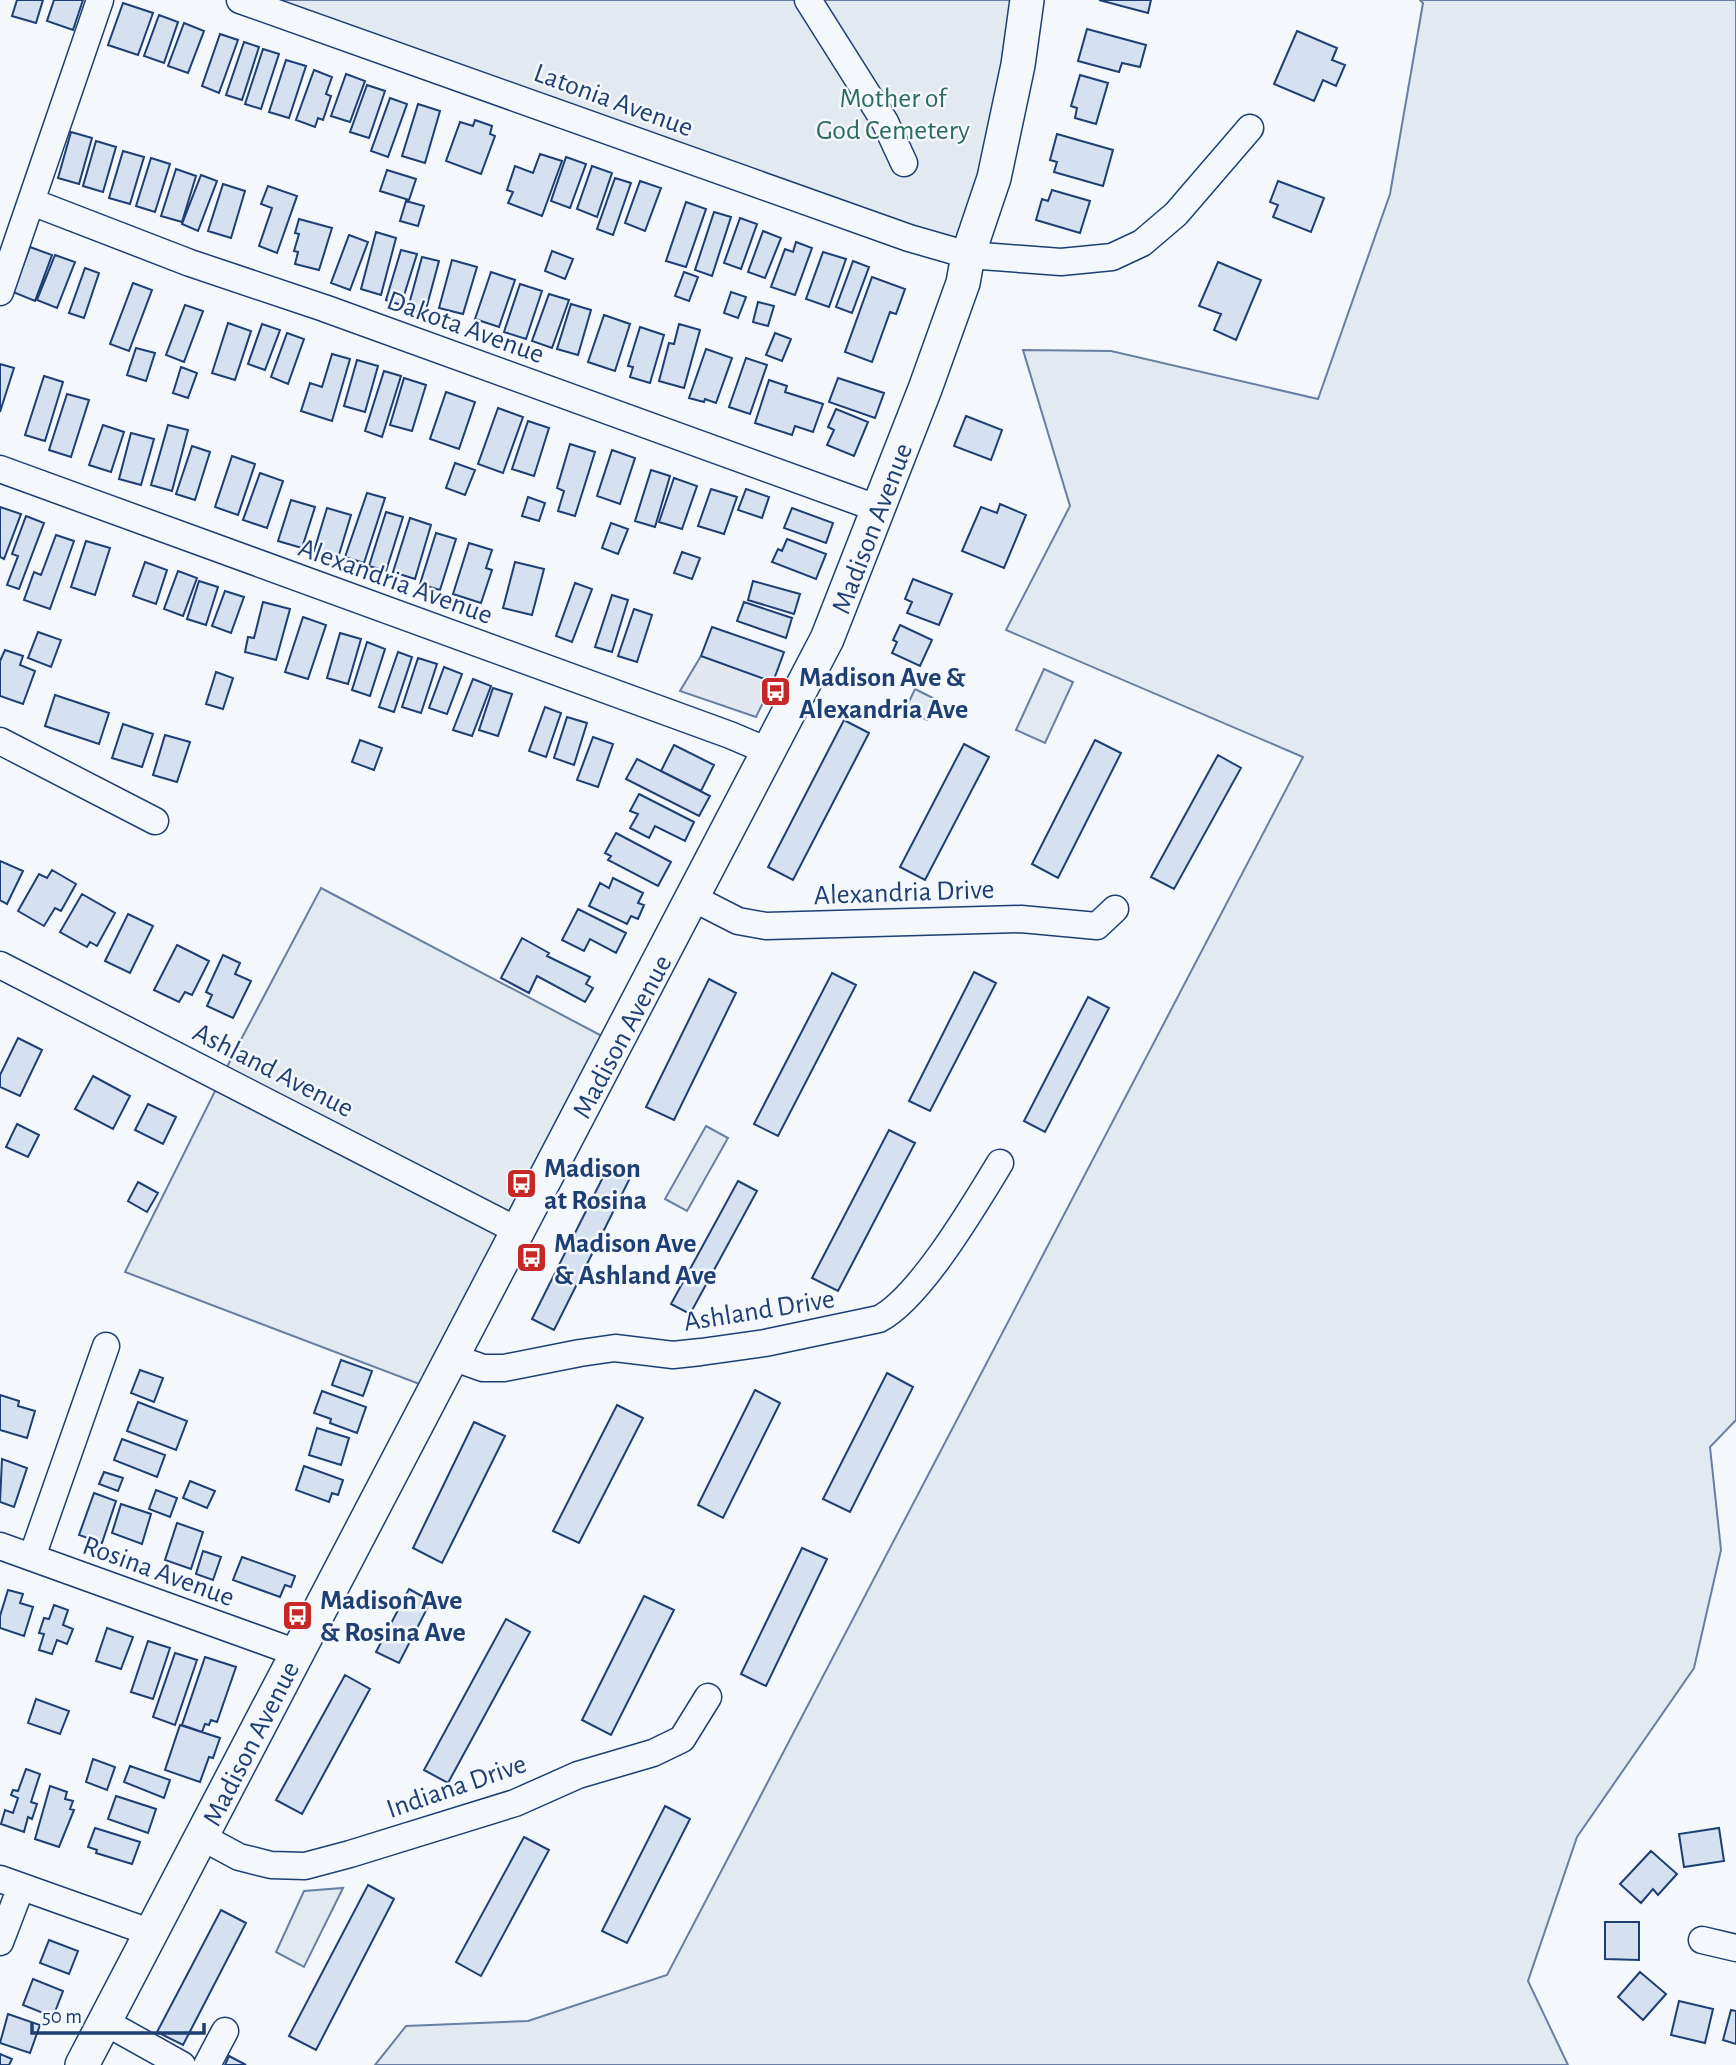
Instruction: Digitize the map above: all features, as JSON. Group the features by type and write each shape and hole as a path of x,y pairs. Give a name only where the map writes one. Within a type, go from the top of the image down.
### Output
{"main road":[{"name":"Madison Avenue","path":"82,2065 827,639 950,324 963,283 968,255 994,178 1018,65 1027,0"}],"street":[{"path":"0,292 100,0"},
{"name":"Latonia Avenue","path":"240,0 898,233 968,255 1061,262 1112,257 1142,243 1177,214 1250,128"},
{"path":"808,0 885,122 904,163"},
{"name":"Dakota Avenue","path":"33,202 190,263 324,308 879,509"},
{"name":"Alexandria Avenue","path":"0,469 691,720 770,752"},
{"path":"0,741 155,821"},
{"name":"Alexandria Drive","path":"693,898 738,921 766,926 1021,919 1097,926 1115,909"},
{"name":"Ashland Avenue","path":"0,965 518,1231"},
{"name":"Ashland Drive","path":"452,1357 483,1368 504,1368 615,1348 673,1355 765,1343 879,1319 891,1312 917,1286 1000,1163"},
{"path":"32,1557 106,1346"},
{"name":"Rosina Avenue","path":"0,1546 297,1653"},
{"name":"Indiana Drive","path":"202,1837 239,1857 271,1865 305,1866 351,1854 515,1803 578,1774 653,1753 682,1739 708,1697"},
{"path":"0,1942 10,1883 152,1933"},
{"path":"1702,1940 1736,1948"},
{"path":"105,2022 182,2065"},
{"path":"207,2065 225,2031"}],"green space":[{"name":"Mother of God Cemetery","path":"240,0 1027,0 968,255"},
{"path":"1420,0 1736,0 1736,1420 1710,1447 1721,1550 1694,1668 1577,1837 1528,1981 1568,2065 375,2065 406,2026 528,2021 667,1975 1303,757 1006,630 1070,506 1023,350 1111,351 1318,399 1390,194 1423,3"},
{"path":"1044,669 1073,682 1045,743 1016,730"},
{"path":"915,689 937,700 927,720 905,710"},
{"path":"321,888 602,1036 515,1200 422,1385 125,1272 235,1051"},
{"path":"706,1126 728,1138 687,1211 665,1199"},
{"path":"343,1888 304,1967 276,1952 304,1891"}],"shaded area":[{"path":"701,656 773,682 756,717 680,691"}],"building":[{"path":"17,0 43,0 36,23 12,16"},
{"path":"54,0 83,0 73,30 47,21"},
{"path":"1099,0 1151,0 1148,13"},
{"path":"123,3 153,13 138,55 108,45"},
{"path":"159,15 178,22 164,63 144,56"},
{"path":"184,23 204,31 188,73 168,66"},
{"path":"1087,29 1146,45 1140,67 1122,63 1119,72 1078,61"},
{"path":"1297,31 1337,48 1332,60 1345,65 1336,86 1323,80 1314,101 1274,84"},
{"path":"220,34 238,40 219,93 202,86"},
{"path":"244,42 259,47 242,100 226,95"},
{"path":"263,49 279,54 261,109 245,104"},
{"path":"286,60 306,66 289,118 269,112"},
{"path":"314,70 332,77 326,94 331,96 323,120 318,118 315,127 296,120"},
{"path":"346,74 365,81 350,122 331,116"},
{"path":"1080,75 1108,83 1096,124 1075,118 1077,108 1071,106"},
{"path":"367,85 385,91 369,138 350,132"},
{"path":"390,98 407,104 388,157 371,151"},
{"path":"418,104 440,111 425,163 402,156"},
{"path":"475,120 492,126 490,134 495,136 481,174 446,161 460,122 473,126"},
{"path":"71,132 92,138 79,184 58,178"},
{"path":"1057,134 1113,150 1103,186 1054,172 1057,162 1050,160"},
{"path":"96,141 116,147 103,192 83,186"},
{"path":"123,151 144,157 130,204 109,198"},
{"path":"540,154 562,161 542,216 508,203 513,192 507,190 515,166 533,173"},
{"path":"566,157 586,164 570,208 551,201"},
{"path":"151,158 170,164 155,212 136,206"},
{"path":"592,166 612,173 597,217 577,209"},
{"path":"176,169 196,176 182,222 161,216"},
{"path":"387,170 416,179 409,200 380,191"},
{"path":"201,175 217,181 198,231 182,224"},
{"path":"615,178 631,183 613,235 597,229"},
{"path":"640,181 661,188 645,231 625,223"},
{"path":"1278,181 1324,198 1311,232 1273,217 1278,205 1270,202"},
{"path":"223,184 245,191 231,238 208,231"},
{"path":"268,186 297,196 277,253 259,246 272,208 261,204"},
{"path":"1052,190 1090,201 1080,233 1036,220 1042,199 1048,201"},
{"path":"406,201 424,206 418,226 400,221"},
{"path":"686,202 706,209 686,267 666,261"},
{"path":"714,212 731,217 712,276 695,270"},
{"path":"740,218 757,224 741,269 724,263"},
{"path":"299,219 332,228 319,270 295,264 298,252 294,251 299,234 295,233"},
{"path":"763,231 781,238 765,278 748,272"},
{"path":"376,232 396,238 381,295 361,289"},
{"path":"349,235 368,242 350,290 331,283"},
{"path":"796,242 812,248 795,295 771,287 785,249 793,252"},
{"path":"30,247 52,255 35,301 13,292"},
{"path":"401,250 417,254 401,305 386,300"},
{"path":"552,251 573,259 565,279 545,271"},
{"path":"823,252 846,259 829,307 806,299"},
{"path":"55,255 75,262 57,308 37,300"},
{"path":"422,257 439,261 425,313 408,308"},
{"path":"452,260 477,267 463,314 439,308"},
{"path":"853,261 869,267 852,313 836,307"},
{"path":"1218,262 1261,280 1236,340 1214,330 1221,314 1199,306"},
{"path":"85,268 99,273 84,318 69,313"},
{"path":"491,272 515,280 499,327 475,319"},
{"path":"684,272 698,277 689,301 675,296"},
{"path":"872,277 905,289 896,314 890,312 872,362 845,352"},
{"path":"133,283 152,290 129,351 110,344"},
{"path":"520,284 542,291 526,339 504,332"},
{"path":"731,292 746,297 738,318 724,313"},
{"path":"549,294 569,300 552,348 532,341"},
{"path":"758,302 774,306 768,326 753,322"},
{"path":"571,304 591,310 578,355 557,349"},
{"path":"185,305 203,311 184,362 166,355"},
{"path":"604,315 630,324 615,371 588,362"},
{"path":"228,323 251,331 235,380 212,373"},
{"path":"262,324 280,330 265,370 248,364"},
{"path":"679,324 700,330 684,388 659,381 669,343 674,344"},
{"path":"640,327 664,335 650,383 630,377 633,367 628,366"},
{"path":"287,333 304,339 288,384 271,377"},
{"path":"775,333 791,339 782,361 766,355"},
{"path":"136,348 155,353 146,381 127,375"},
{"path":"706,349 732,358 716,403 689,398"},
{"path":"332,354 350,359 332,421 301,411 310,383 322,387"},
{"path":"746,358 767,365 750,414 729,407"},
{"path":"357,360 378,366 365,412 344,406"},
{"path":"0,364 14,368 0,412"},
{"path":"181,367 197,373 188,398 173,393"},
{"path":"384,371 401,376 382,437 365,431"},
{"path":"44,376 63,382 45,441 25,435"},
{"path":"404,378 426,385 412,431 390,425"},
{"path":"838,378 884,393 875,418 829,402"},
{"path":"769,380 787,386 785,392 823,404 813,432 795,426 792,435 755,423"},
{"path":"446,392 475,402 459,449 430,439"},
{"path":"67,394 89,400 71,457 49,450"},
{"path":"498,408 523,417 503,473 478,464"},
{"path":"836,409 868,422 854,456 827,445 834,430 828,427"},
{"path":"966,416 1002,430 991,460 954,446"},
{"path":"528,421 549,428 534,476 512,469"},
{"path":"103,425 124,432 111,472 89,465"},
{"path":"168,425 188,430 172,491 151,485"},
{"path":"131,433 154,439 141,485 119,479"},
{"path":"570,444 595,452 575,516 558,511 564,491 557,488"},
{"path":"192,446 210,452 195,500 176,494"},
{"path":"612,450 635,458 620,504 597,496"},
{"path":"232,456 255,464 238,515 215,507"},
{"path":"455,463 475,470 465,495 446,488"},
{"path":"651,470 670,476 655,527 635,521"},
{"path":"260,473 283,481 267,528 243,520"},
{"path":"674,478 697,486 682,529 659,522"},
{"path":"711,489 737,497 724,534 698,526"},
{"path":"746,489 769,497 762,518 738,510"},
{"path":"367,493 385,498 364,563 345,557"},
{"path":"528,497 545,503 539,521 522,516"},
{"path":"291,500 315,507 302,548 278,541"},
{"path":"1000,504 1026,515 1004,568 962,551 981,507 997,513"},
{"path":"0,507 21,514 4,559 0,557"},
{"path":"327,508 351,515 338,558 314,551"},
{"path":"792,508 833,523 826,543 784,528"},
{"path":"386,512 403,517 386,571 369,566"},
{"path":"26,516 44,523 19,589 7,585 18,556 12,554"},
{"path":"410,518 431,525 415,579 393,572"},
{"path":"611,523 628,529 618,554 602,548"},
{"path":"436,533 456,539 440,590 420,584"},
{"path":"56,535 74,541 50,609 24,600 34,572 41,575"},
{"path":"787,539 826,554 816,579 772,562 778,549 782,551"},
{"path":"86,541 110,548 95,595 71,587"},
{"path":"469,543 492,550 486,568 492,570 481,603 453,594"},
{"path":"682,552 700,558 692,579 674,573"},
{"path":"145,562 167,570 156,604 133,596"},
{"path":"515,562 544,569 532,615 503,608"},
{"path":"178,571 197,578 183,616 164,609"},
{"path":"913,579 952,594 939,625 907,613 912,602 905,599"},
{"path":"199,581 218,587 206,625 187,619"},
{"path":"753,581 800,594 794,614 748,600"},
{"path":"575,583 592,589 572,642 556,636"},
{"path":"225,591 244,597 231,633 212,626"},
{"path":"612,595 628,600 612,652 595,647"},
{"path":"263,602 290,609 276,660 245,652 248,637 254,638"},
{"path":"744,602 792,618 786,638 737,621"},
{"path":"634,609 652,615 637,662 618,656"},
{"path":"303,617 326,625 308,679 285,672"},
{"path":"900,625 932,640 920,666 892,653 897,642 893,640"},
{"path":"712,627 784,652 773,682 701,656"},
{"path":"38,632 61,640 51,667 28,658"},
{"path":"340,633 361,639 348,684 327,678"},
{"path":"367,642 385,649 370,696 352,690"},
{"path":"5,650 23,656 20,665 35,671 23,704 0,696 0,661"},
{"path":"398,652 412,657 394,712 379,707"},
{"path":"418,658 437,664 421,713 402,707"},
{"path":"444,667 462,674 447,714 429,708"},
{"path":"216,672 233,678 223,709 206,704"},
{"path":"473,679 491,686 472,736 453,730"},
{"path":"493,688 512,694 498,736 479,730"},
{"path":"55,695 109,713 99,744 45,726"},
{"path":"545,707 561,713 546,757 529,751"},
{"path":"567,717 587,723 574,765 554,758"},
{"path":"844,720 869,733 793,880 768,867"},
{"path":"123,724 153,734 142,767 112,758"},
{"path":"165,735 190,742 177,782 153,775"},
{"path":"593,737 613,744 598,787 577,780"},
{"path":"360,740 382,748 374,770 352,762"},
{"path":"1095,740 1121,753 1058,878 1032,864"},
{"path":"964,744 989,757 925,880 900,867"},
{"path":"674,745 714,765 701,791 661,771"},
{"path":"1218,755 1241,768 1174,889 1151,877"},
{"path":"637,759 710,796 699,816 626,779"},
{"path":"639,794 694,822 685,841 655,826 649,838 630,828 638,814 630,811"},
{"path":"616,833 671,862 658,886 608,860 611,856 605,853"},
{"path":"0,861 23,871 7,904 0,900"},
{"path":"52,870 76,884 61,911 55,908 44,926 18,911 39,874 47,878"},
{"path":"613,878 643,893 638,903 644,905 638,919 631,916 627,924 589,906 600,883 609,888"},
{"path":"82,894 115,913 97,946 90,942 87,947 60,932"},
{"path":"578,909 626,933 616,953 590,939 584,951 562,940"},
{"path":"128,914 153,926 130,973 105,961"},
{"path":"522,938 549,953 547,956 590,977 586,984 593,988 585,1002 537,976 529,993 501,978"},
{"path":"177,945 209,961 192,995 185,992 179,1002 154,990"},
{"path":"223,955 240,963 235,974 251,981 233,1018 207,1006 212,995 206,992"},
{"path":"974,972 996,983 930,1111 909,1101"},
{"path":"832,973 856,985 778,1136 754,1124"},
{"path":"709,979 736,993 674,1120 646,1107"},
{"path":"1088,997 1109,1008 1045,1132 1024,1121"},
{"path":"18,1038 42,1050 20,1096 0,1087 0,1075"},
{"path":"93,1076 130,1096 113,1129 75,1109"},
{"path":"148,1104 176,1117 163,1144 135,1130"},
{"path":"17,1124 39,1135 28,1157 6,1147"},
{"path":"889,1130 915,1143 838,1291 812,1278"},
{"path":"610,1163 632,1174 554,1330 532,1319"},
{"path":"738,1181 757,1191 690,1314 671,1304"},
{"path":"138,1182 158,1193 147,1212 128,1201"},
{"path":"341,1360 372,1371 363,1396 332,1385"},
{"path":"140,1370 163,1378 154,1402 131,1393"},
{"path":"887,1373 913,1387 850,1512 823,1499"},
{"path":"755,1390 780,1403 723,1518 698,1505"},
{"path":"322,1391 366,1407 357,1433 330,1423 331,1419 314,1413"},
{"path":"0,1395 19,1401 18,1406 35,1411 27,1438 0,1430"},
{"path":"138,1402 187,1421 176,1450 127,1431"},
{"path":"617,1405 643,1418 579,1543 553,1531"},
{"path":"474,1422 505,1436 442,1563 413,1548"},
{"path":"317,1428 349,1438 341,1465 309,1455"},
{"path":"122,1439 165,1455 157,1477 114,1460"},
{"path":"2,1459 27,1468 14,1507 0,1502"},
{"path":"304,1466 343,1480 338,1495 332,1493 329,1502 296,1490"},
{"path":"104,1472 123,1478 118,1491 99,1484"},
{"path":"190,1481 215,1491 207,1508 183,1498"},
{"path":"156,1490 177,1498 170,1517 149,1509"},
{"path":"94,1493 116,1501 102,1543 79,1535"},
{"path":"121,1504 151,1514 142,1544 112,1533"},
{"path":"177,1523 203,1532 191,1569 165,1560"},
{"path":"802,1548 827,1559 766,1686 741,1674"},
{"path":"203,1551 221,1557 213,1580 196,1574"},
{"path":"242,1557 295,1576 291,1587 285,1585 280,1597 233,1580"},
{"path":"409,1589 431,1601 399,1663 376,1652"},
{"path":"8,1590 23,1594 20,1603 33,1607 24,1636 0,1628 0,1616"},
{"path":"644,1596 674,1610 611,1735 582,1720"},
{"path":"54,1605 68,1610 63,1625 73,1629 67,1644 57,1640 52,1654 39,1650 44,1634 39,1633 44,1618 49,1619"},
{"path":"506,1619 530,1632 448,1783 424,1770"},
{"path":"107,1628 133,1637 121,1669 96,1661"},
{"path":"148,1641 170,1648 153,1699 131,1692"},
{"path":"175,1653 197,1660 175,1725 153,1717"},
{"path":"205,1657 236,1667 217,1722 211,1720 209,1725 205,1724 202,1732 182,1725"},
{"path":"345,1675 370,1689 302,1814 276,1800"},
{"path":"36,1699 69,1711 60,1734 28,1723"},
{"path":"180,1725 220,1738 213,1758 209,1757 200,1782 165,1770"},
{"path":"93,1759 115,1767 107,1790 86,1782"},
{"path":"130,1766 170,1780 164,1798 124,1782"},
{"path":"26,1769 40,1774 31,1802 37,1804 32,1819 28,1817 24,1832 1,1824 5,1810 13,1813 18,1798 11,1795 13,1790 18,1791"},
{"path":"50,1786 67,1792 65,1799 73,1801 70,1809 74,1810 59,1847 35,1839"},
{"path":"116,1796 156,1809 148,1833 108,1819"},
{"path":"665,1806 690,1819 627,1943 602,1931"},
{"path":"95,1828 140,1842 132,1864 96,1853 97,1850 88,1847"},
{"path":"1719,1828 1724,1861 1684,1867 1679,1834"},
{"path":"524,1837 549,1850 481,1976 456,1962"},
{"path":"1651,1851 1677,1874 1658,1895 1653,1889 1641,1903 1620,1884"},
{"path":"368,1885 394,1899 316,2050 289,2036"},
{"path":"221,1910 246,1923 183,2045 157,2032"},
{"path":"1605,1922 1639,1922 1639,1960 1605,1959"},
{"path":"49,1940 78,1951 69,1974 40,1963"},
{"path":"1640,1972 1666,1994 1643,2020 1618,1997"},
{"path":"33,1979 63,1991 53,2017 23,2005"},
{"path":"1679,2001 1713,2009 1705,2043 1671,2035"},
{"path":"1731,2010 1736,2011 1736,2044 1723,2040"},
{"path":"8,2014 40,2025 30,2053 0,2043"},
{"path":"0,2054 12,2059 9,2065 0,2065"},
{"path":"229,2056 246,2065 225,2065"}],"place":[{"name":"Madison Ave & Alexandria Ave","path":"776,692"},
{"name":"Madison at Rosina","path":"521,1183"},
{"name":"Madison Ave & Ashland Ave","path":"531,1258"},
{"name":"Madison Ave & Rosina Ave","path":"297,1615"}]}
